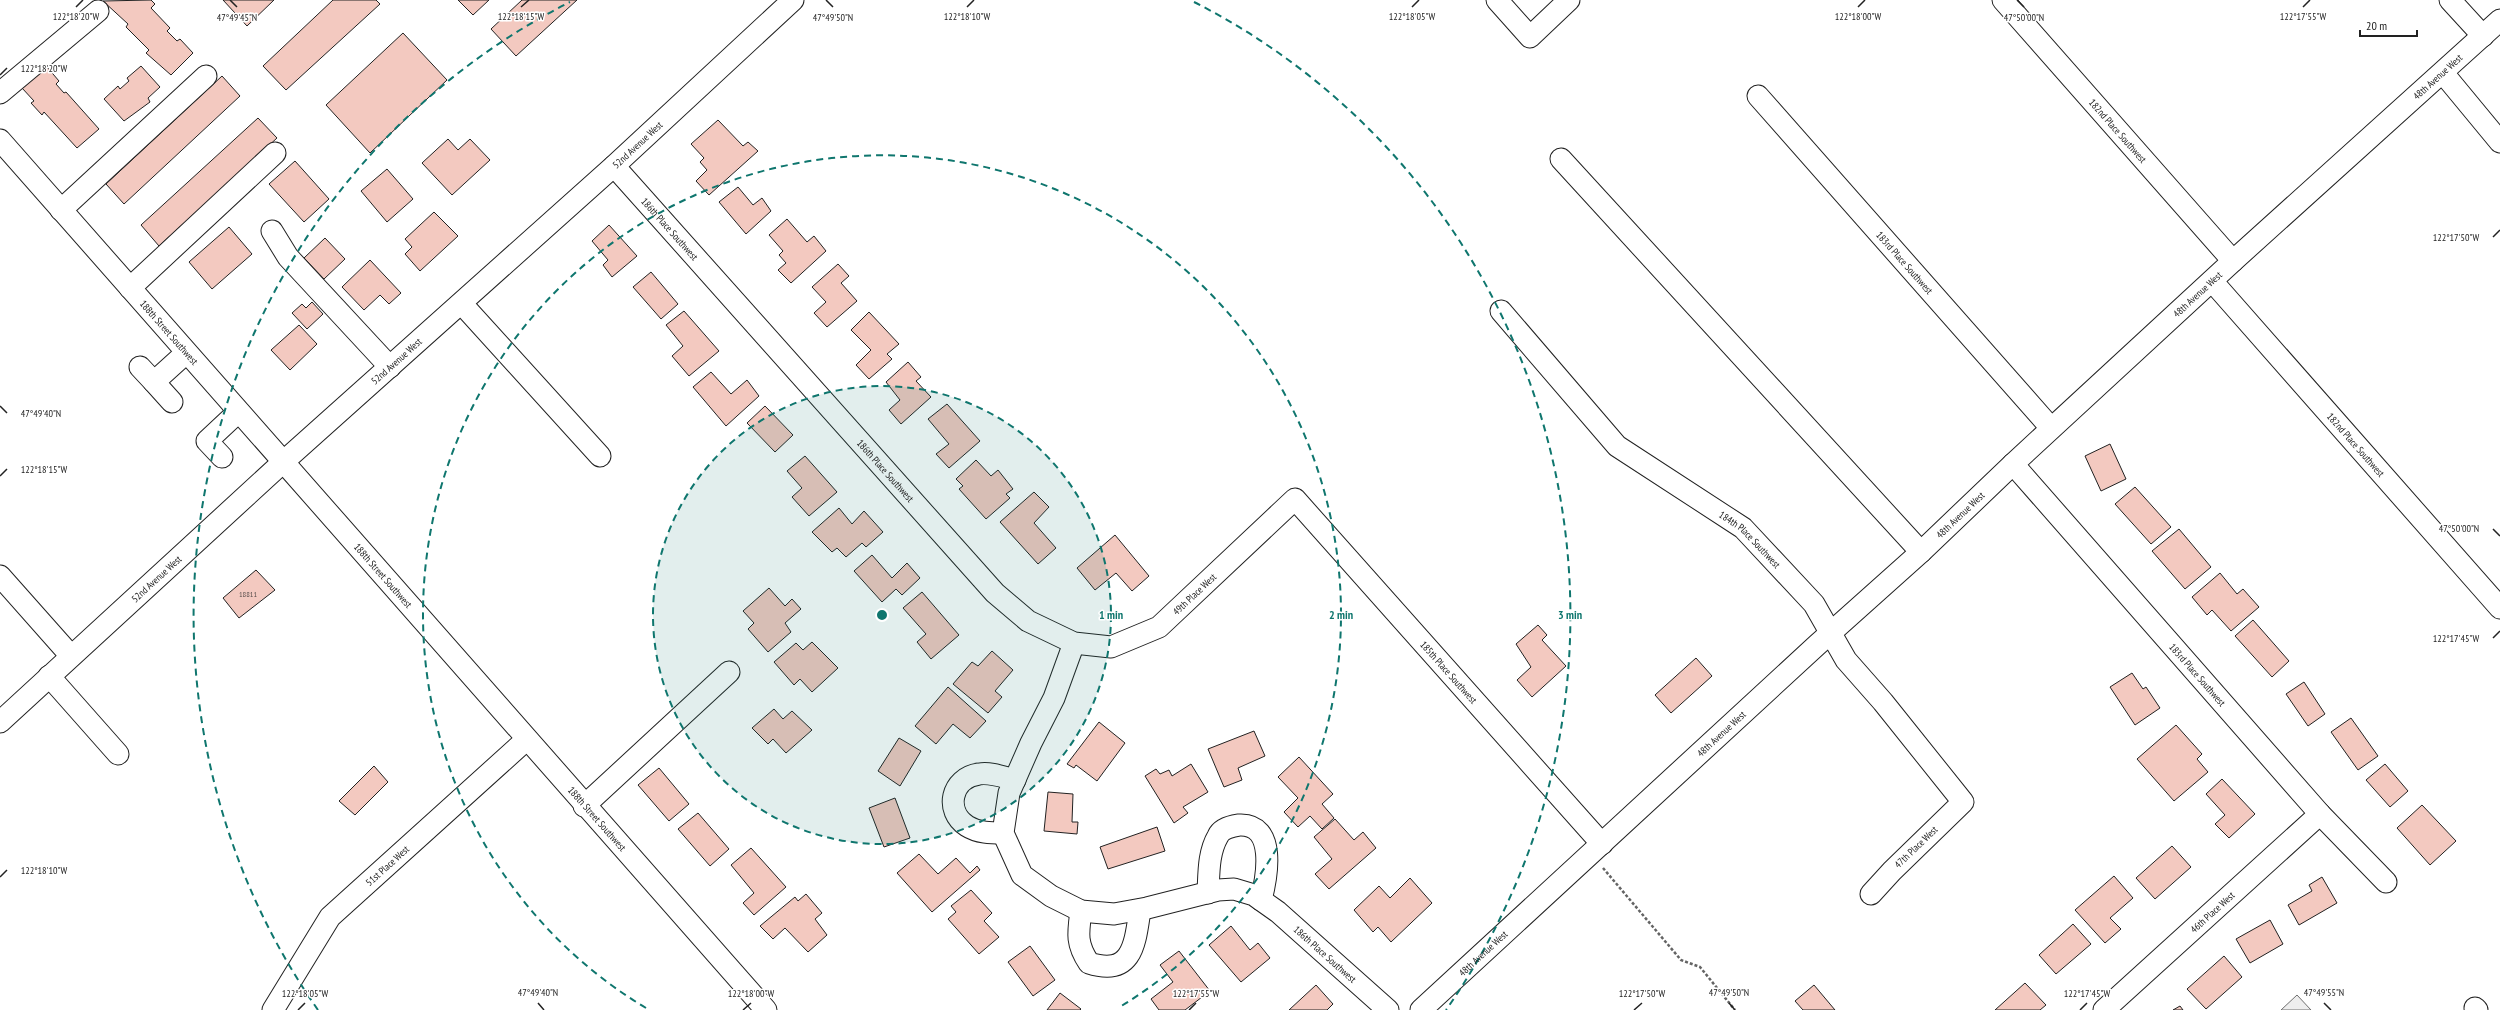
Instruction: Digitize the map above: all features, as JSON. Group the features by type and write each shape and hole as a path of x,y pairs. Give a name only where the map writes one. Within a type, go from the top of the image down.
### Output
{"street":[{"name":"52nd Avenue West","path":"0,722 282,463 462,304 614,166 793,0"},
{"path":"1497,0 1530,38 1569,0"},
{"name":"182nd Place Southwest","path":"2003,0 2233,261"},
{"path":"2450,0 2483,36"},
{"path":"0,94 98,11"},
{"name":"48th Avenue West","path":"1421,1010 1831,632 1921,552 2051,428 2233,261 2500,20"},
{"path":"2443,73 2500,142"},
{"path":"61,210 206,76"},
{"name":"183rd Place Southwest","path":"1758,96 2051,428"},
{"name":"188th Street Southwest","path":"0,140 282,463 766,1010"},
{"path":"130,288 275,153"},
{"path":"1561,159 1921,552"},
{"name":"186th Place Southwest","path":"614,166 995,593 1028,621 1074,642"},
{"path":"272,231 288,257 390,367"},
{"name":"182nd Place Southwest","path":"2212,281 2500,608"},
{"path":"462,304 600,456"},
{"name":"184th Place Southwest","path":"1501,311 1617,446 1743,528 1814,604 1846,660 1883,702 1963,802"},
{"path":"154,382 186,353"},
{"path":"140,367 172,402"},
{"path":"222,457 201,435 238,412"},
{"name":"183rd Place Southwest","path":"2013,464 2320,814 2386,882"},
{"name":"49th Place West","path":"1074,642 1111,647 1159,627 1295,499"},
{"name":"185th Place Southwest","path":"1295,499 1596,850"},
{"path":"0,576 71,656"},
{"path":"1015,780 992,774 978,774 965,779 955,787 953,801 957,815 966,826 983,833 1003,833 1009,793 1054,698 1074,642"},
{"path":"584,806 728,672"},
{"path":"49,676 118,754"},
{"name":"51st Place West","path":"273,1010 330,917 526,740"},
{"name":"47th Place West","path":"1871,894 1892,871 1963,802"},
{"name":"46th Place West","path":"2104,1010 2320,814"},
{"path":"1208,893 1211,851 1218,834 1231,826 1246,825 1260,834 1267,850 1267,875 1261,900"},
{"name":"186th Place Southwest","path":"1003,833 1022,875 1051,896 1082,911 1114,914 1140,910 1208,893 1234,889 1254,895 1278,912 1388,1010"},
{"path":"1082,911 1078,931 1080,949 1089,964 1105,969 1123,963 1135,944 1140,910"}],"path":[{"path":"1596,850 1605,870 1681,960 1700,967 1735,1010"}],"shaded area":[{"path":"2297,995 2311,1010 2281,1010"}],"building":[{"path":"151,0 155,4 151,8 170,28 167,31 177,41 180,39 193,53 171,75 146,53 149,50 126,27 128,24 103,1"},
{"path":"223,0 274,0 247,26"},
{"path":"333,0 376,0 380,4 286,90 263,66"},
{"path":"458,0 489,0 473,15"},
{"path":"522,0 577,0 516,56 491,29"},
{"path":"403,33 447,80 370,153 326,105"},
{"path":"141,66 160,87 148,98 150,102 124,121 104,99 118,86 120,89 129,81 127,78"},
{"path":"47,67 59,81 56,84 64,93 66,92 99,129 77,148 44,112 42,115 31,103 34,101 22,88"},
{"path":"222,76 240,96 124,204 106,184"},
{"path":"258,118 277,138 159,246 141,225"},
{"path":"718,120 743,146 748,142 758,151 709,195 696,181 707,170 700,162 704,158 691,144"},
{"path":"448,139 458,150 470,139 490,160 452,195 422,163"},
{"path":"295,161 329,199 304,222 269,184"},
{"path":"387,169 413,199 387,222 361,191"},
{"path":"738,187 753,205 762,198 771,211 746,234 719,202"},
{"path":"434,212 458,236 420,271 405,254 412,247 405,239"},
{"path":"787,219 807,242 814,236 826,251 791,283 778,270 786,263 779,255 783,251 769,235"},
{"path":"609,225 637,256 612,277 603,265 608,260 592,241"},
{"path":"229,227 252,254 212,289 189,262"},
{"path":"325,238 345,259 324,279 304,258"},
{"path":"370,260 401,293 389,304 380,295 364,310 342,287"},
{"path":"838,264 849,276 841,283 857,301 827,327 814,313 826,302 812,287"},
{"path":"651,272 678,304 661,319 633,287"},
{"path":"312,302 323,314 307,329 292,313 302,304 306,308"},
{"path":"684,311 719,351 689,376 672,356 683,346 666,325"},
{"path":"869,312 899,344 887,354 892,359 869,379 856,365 871,350 851,330"},
{"path":"299,325 317,344 290,370 271,350"},
{"path":"908,362 921,377 916,381 931,397 901,424 889,410 900,400 886,382"},
{"path":"711,372 731,394 747,380 759,396 726,426 693,387"},
{"path":"947,404 980,441 949,468 936,454 949,444 928,419"},
{"path":"765,406 793,435 775,452 747,423"},
{"path":"2110,444 2126,479 2101,491 2085,456"},
{"path":"805,456 837,492 809,516 792,497 802,488 787,471"},
{"path":"976,460 991,476 998,470 1013,489 1006,494 1010,498 986,519 959,489 963,486 956,479"},
{"path":"2135,487 2171,527 2151,544 2115,504"},
{"path":"1034,492 1049,507 1034,523 1056,548 1038,564 1000,522"},
{"path":"839,508 852,524 864,511 883,532 866,547 862,543 846,557 837,548 832,552 812,532"},
{"path":"2179,529 2211,567 2185,589 2152,551"},
{"path":"1115,535 1149,576 1132,591 1116,573 1095,590 1077,568"},
{"path":"872,555 892,578 907,563 920,578 902,595 896,589 882,602 854,571"},
{"path":"256,570 275,590 239,618 223,598"},
{"path":"2220,573 2237,594 2243,589 2259,607 2231,631 2212,610 2207,615 2192,597"},
{"path":"769,588 785,606 792,599 801,609 785,623 791,632 768,652 748,629 754,623 743,611"},
{"path":"922,592 959,635 931,659 917,642 926,634 903,608"},
{"path":"2253,620 2289,661 2272,677 2235,636"},
{"path":"1538,625 1547,635 1542,640 1566,666 1532,697 1517,680 1531,667 1516,644"},
{"path":"812,642 838,668 812,692 800,679 794,685 774,662 796,643 803,650"},
{"path":"992,651 1013,670 995,691 1002,697 988,713 953,684 972,662 978,666"},
{"path":"1696,658 1712,676 1671,713 1655,695"},
{"path":"2132,673 2143,689 2146,687 2160,708 2135,725 2110,687"},
{"path":"2304,682 2325,714 2308,726 2286,694"},
{"path":"948,687 986,721 970,738 953,724 936,744 915,726"},
{"path":"774,709 783,719 792,711 812,730 786,753 773,739 768,744 752,728"},
{"path":"2351,718 2378,756 2358,770 2331,732"},
{"path":"1099,722 1125,743 1097,781 1076,765 1074,768 1067,764"},
{"path":"2176,725 2202,754 2197,759 2208,772 2174,801 2137,759"},
{"path":"1254,731 1265,756 1238,768 1242,780 1224,787 1208,749"},
{"path":"899,738 921,751 900,786 878,771"},
{"path":"1299,757 1333,794 1322,804 1334,818 1322,829 1310,816 1298,827 1284,812 1298,798 1278,777"},
{"path":"1191,764 1208,792 1183,807 1188,813 1174,823 1145,776 1156,769 1160,774 1169,770 1172,776"},
{"path":"2385,764 2408,791 2390,807 2366,780"},
{"path":"374,766 388,782 355,815 339,801"},
{"path":"659,768 689,804 669,821 638,785"},
{"path":"2222,779 2255,814 2229,838 2215,824 2225,815 2206,794"},
{"path":"1048,792 1073,794 1072,822 1078,822 1077,834 1044,831"},
{"path":"895,798 910,838 884,847 869,808"},
{"path":"2422,805 2456,841 2430,865 2397,828"},
{"path":"698,813 729,849 710,866 678,829"},
{"path":"1335,819 1354,840 1363,832 1376,848 1329,889 1315,874 1332,859 1314,837"},
{"path":"1157,827 1165,851 1108,869 1100,847"},
{"path":"2172,846 2191,867 2155,899 2136,878"},
{"path":"751,848 786,887 754,915 743,903 754,893 731,865"},
{"path":"919,854 938,874 956,858 970,873 977,866 980,870 932,912 897,873"},
{"path":"2114,876 2133,898 2110,918 2121,929 2105,943 2075,910"},
{"path":"2322,877 2337,903 2299,925 2288,905 2312,891 2309,885"},
{"path":"1410,878 1432,903 1391,942 1378,927 1373,932 1354,910 1379,886 1390,898"},
{"path":"971,890 992,913 984,921 999,937 979,954 948,919 956,912 951,906"},
{"path":"806,894 822,913 815,919 827,935 808,952 785,928 773,939 760,926 795,897 798,901"},
{"path":"2270,920 2283,944 2250,963 2236,939"},
{"path":"2073,924 2091,944 2056,974 2039,955"},
{"path":"1231,926 1250,950 1258,943 1270,958 1241,982 1209,945"},
{"path":"1030,946 1055,980 1033,996 1008,962"},
{"path":"1179,951 1210,991 1185,1010 1159,1010 1151,999 1173,982 1160,965"},
{"path":"2224,956 2242,977 2206,1009 2187,989"},
{"path":"2025,983 2046,1005 2040,1010 1995,1010"},
{"path":"1316,985 1333,1004 1327,1010 1289,1010"},
{"path":"1814,985 1835,1010 1803,1010 1795,1001"},
{"path":"1060,993 1081,1009 1047,1010"},
{"path":"2180,1006 2183,1010 2173,1010"}]}
